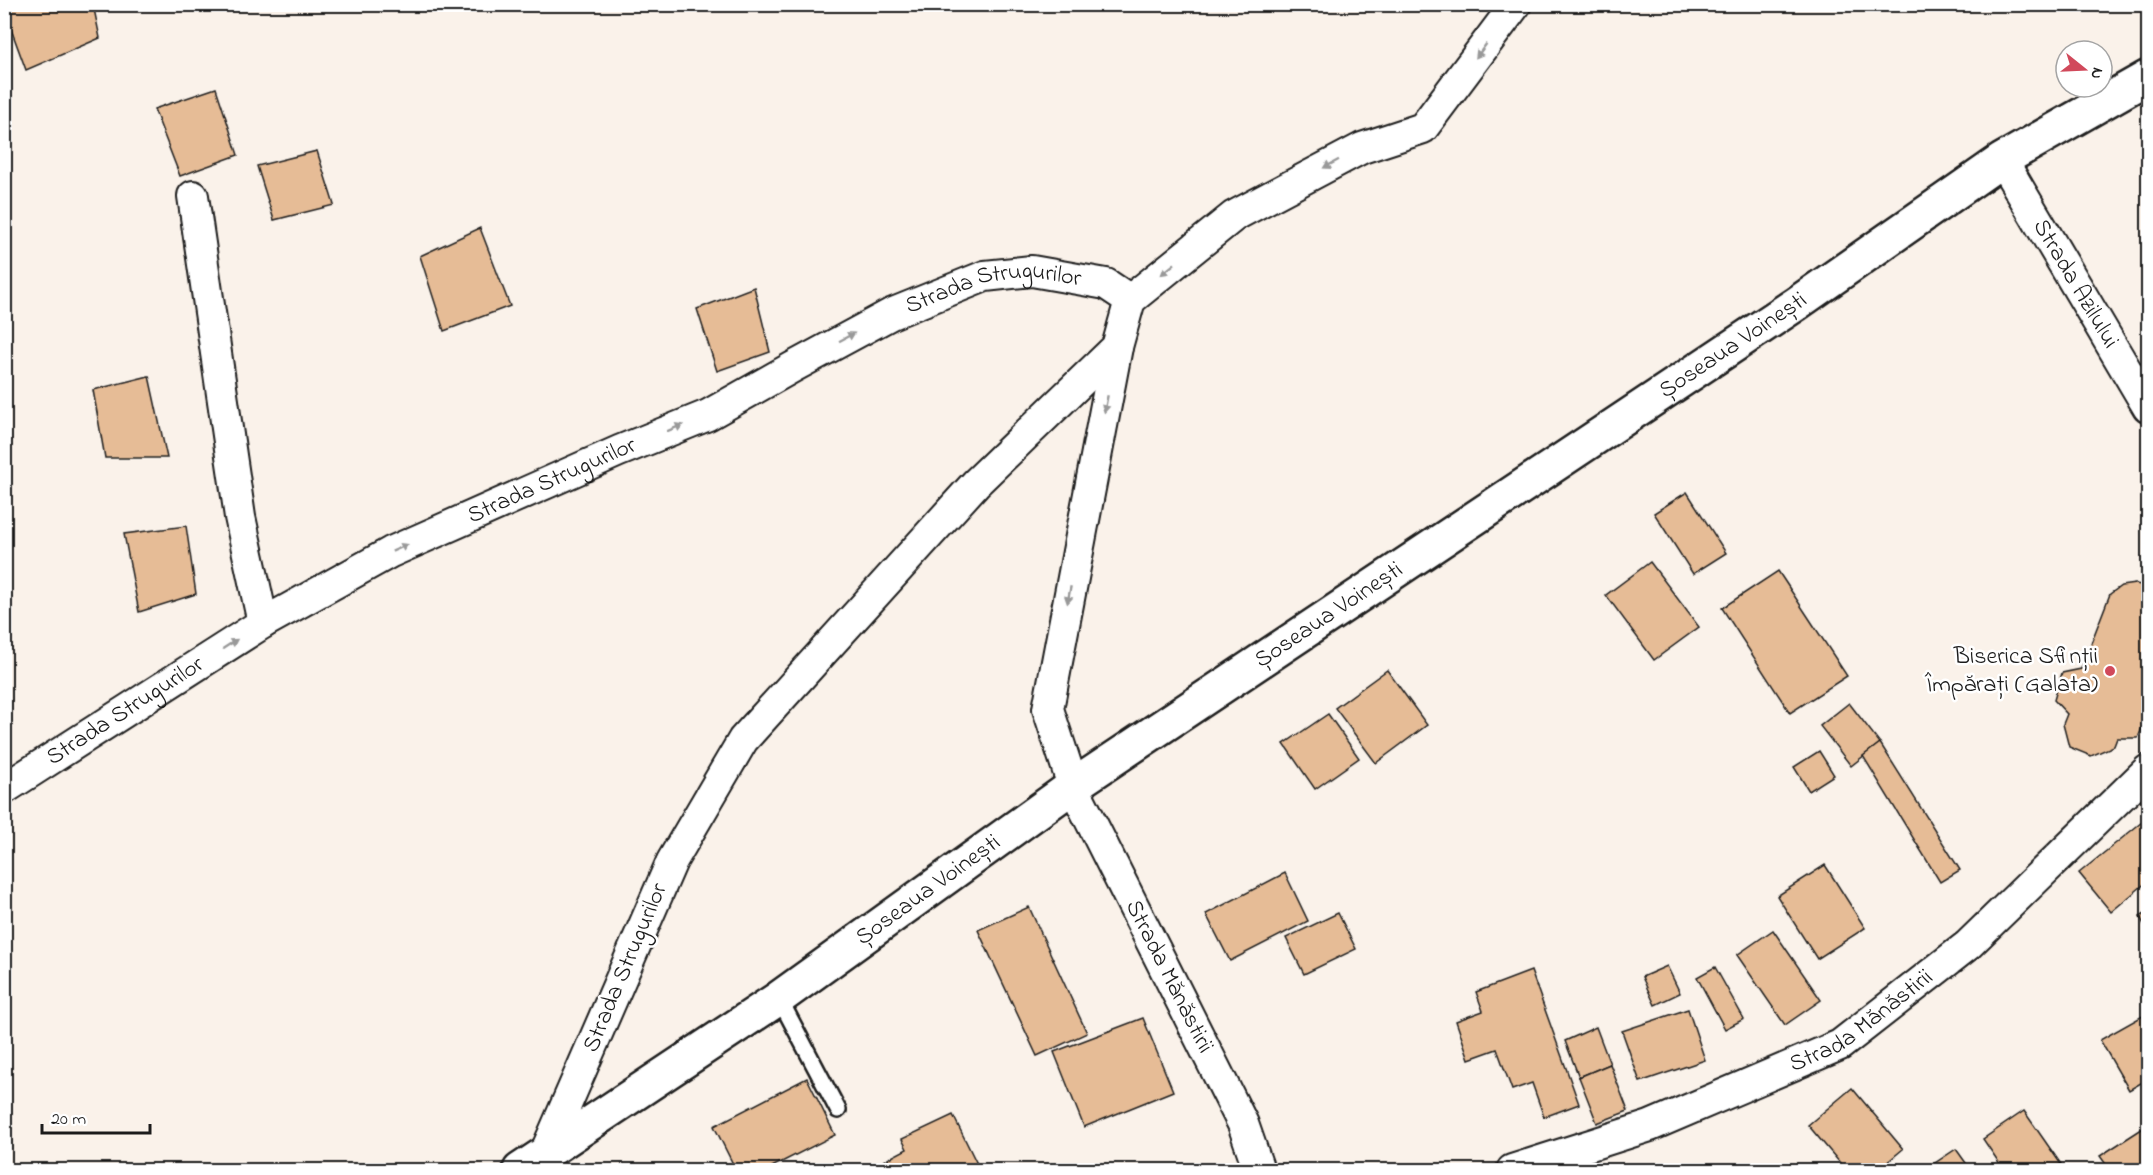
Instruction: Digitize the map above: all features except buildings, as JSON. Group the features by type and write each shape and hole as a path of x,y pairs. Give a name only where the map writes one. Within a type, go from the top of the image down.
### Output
{"main road":[{"name":"Șoseaua Voinești","path":"520,1170 779,998 1073,786 1796,304 2002,160 2148,77"}],"street":[{"path":"1117,346 1130,300 1234,216 1362,147 1423,128 1516,4"},
{"name":"Strada Azilului","path":"2002,160 2148,407"},
{"path":"194,196 240,517 263,623"},
{"name":"Strada Strugurilor","path":"4,789 263,623 392,552 619,451 708,415 891,314 985,276 1032,271 1106,284 1130,300"},
{"name":"Strada Strugurilor","path":"546,1151 672,861 743,740 976,483 1117,346"},
{"name":"Strada Mănăstirii","path":"1117,346 1047,709 1073,786 1243,1125 1259,1170"},
{"name":"Strada Mănăstirii","path":"1512,1170 1650,1126 1840,1045 1968,945 2148,770"}],"lane":[{"path":"779,998 838,1110"}],"place":[{"name":"Biserica Sfinții Împărați (Galata)","path":"2110,671"}]}
